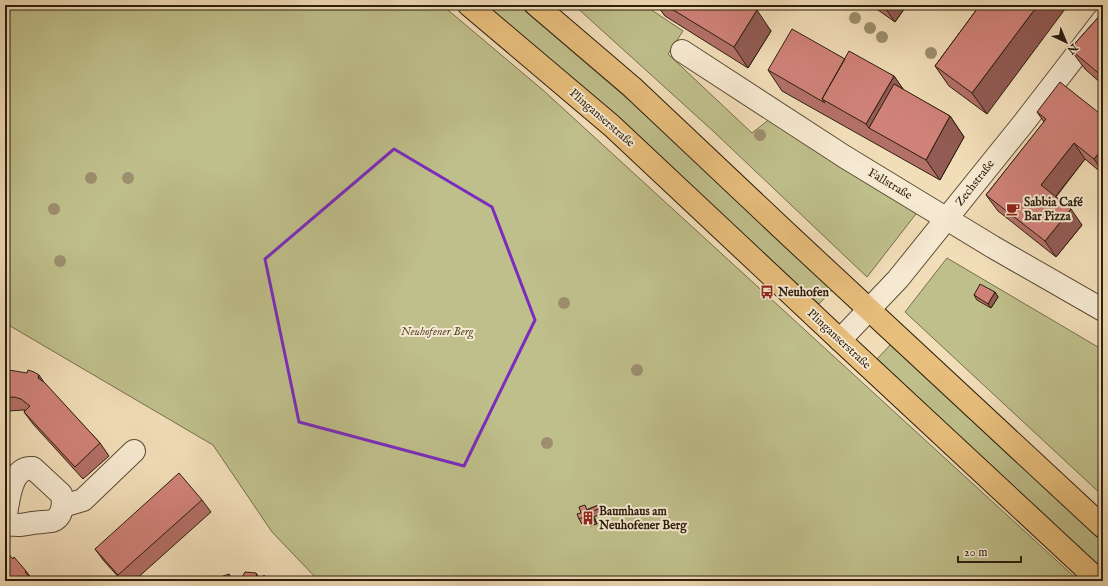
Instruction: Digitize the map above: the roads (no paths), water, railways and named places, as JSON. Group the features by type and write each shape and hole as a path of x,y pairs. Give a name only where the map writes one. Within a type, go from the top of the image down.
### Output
{"main road":[{"name":"Plinganserstraße","path":"469,5 612,126 1099,581"},
{"path":"536,5 632,87 1103,527"}],"street":[{"name":"Zechstraße","path":"840,340 898,279 948,219 1103,20"},
{"name":"Fallstraße","path":"682,51 845,157 993,248 1103,310"},
{"path":"63,506 83,500 134,451"},
{"path":"28,468 36,471 61,494 63,506 60,513 53,520 6,525 6,514 14,479 18,473 28,468"}],"place":[{"name":"Sabbia Café Bar Pizza","path":"1013,209"},
{"name":"Neuhofen","path":"767,292"},
{"name":"Baumhaus am Neuhofener Berg","path":"588,518"}],"park label":[{"name":"Neuhofener Berg","path":"437,331"}]}
